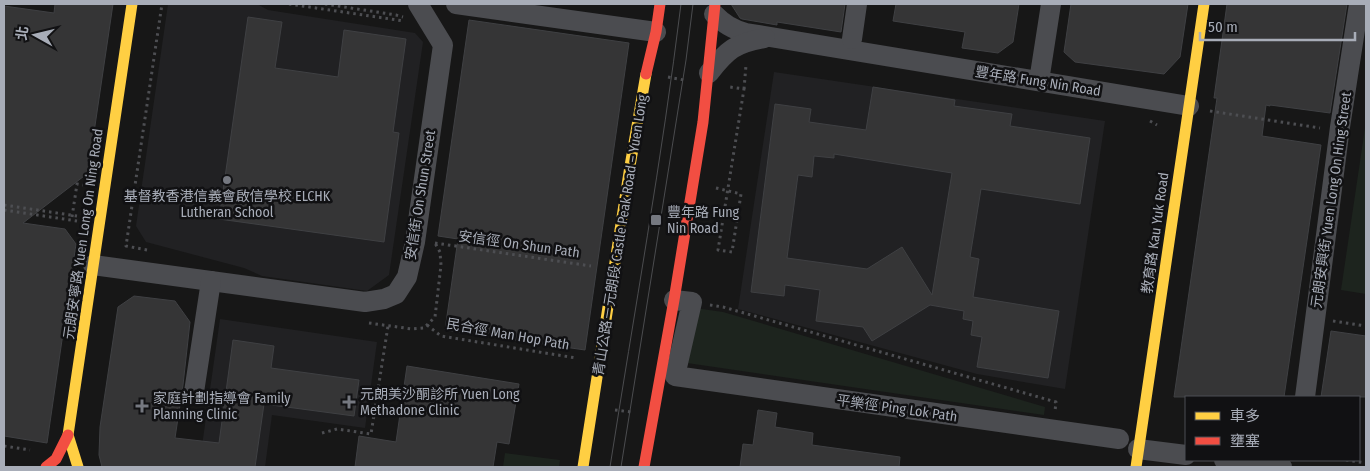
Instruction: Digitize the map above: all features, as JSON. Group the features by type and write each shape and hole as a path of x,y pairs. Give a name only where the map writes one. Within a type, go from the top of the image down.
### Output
{"street":[{"name":"元朗安寧路 Yuen Long On Ning Road","path":"78,467 68,435 132,4"},
{"path":"456,4 656,32"},
{"name":"青山公路－元朗段 Castle Peak Road – Yuen Long","path":"583,467 630,166 660,4"},
{"path":"852,39 857,4"},
{"path":"1039,81 1051,4"},
{"name":"教育路 Kau Yuk Road","path":"1137,458 1197,108 1204,4"},
{"name":"元朗安興街 Yuen Long On Hing Street","path":"1305,396 1340,127 1359,4"},
{"path":"644,467 683,301 715,9"},
{"name":"豐年路 Fung Nin Road","path":"715,9 723,22 734,30 1197,108"},
{"name":"安信街 On Shun Street","path":"94,265 365,302 384,299 396,294 407,276 415,242 443,45 413,15"},
{"name":"豐年路 Fung Nin Road","path":"709,73 722,56 735,46 750,40 769,37"},
{"path":"194,392 211,281"},
{"name":"平樂徑 Ping Lok Path","path":"683,301 676,376 1119,439"},
{"path":"46,467 56,459 68,435"},
{"path":"1137,458 1185,455"},
{"path":"1232,461 1282,467"}],"path":[{"path":"125,247 162,4"},
{"path":"289,4 413,15"},
{"path":"325,4 396,15 413,15"},
{"path":"744,89 746,65 750,60"},
{"path":"726,94 728,85"},
{"path":"1197,108 1321,128"},
{"path":"713,188 741,194"},
{"path":"4,205 84,217"},
{"path":"4,210 78,221"},
{"path":"72,220 73,211"},
{"path":"369,323 412,329 424,328 435,318 441,265 440,252 431,237"},
{"name":"安信徑 On Shun Path","path":"435,243 599,268"},
{"path":"683,301 723,307 1056,402 1053,430"},
{"path":"1328,320 1366,326"},
{"name":"民合徑 Man Hop Path","path":"427,325 441,336 577,358"},
{"path":"322,433 337,429 371,434 388,326"},
{"path":"4,446 38,451"},
{"path":"1353,461 1366,463"}],"shaded area":[{"name":"基督教香港信義會啟信學校 ELCHK Lutheran School","path":"168,4 257,4 268,10 415,33 423,42 389,275 367,291 262,276 244,268 146,242 136,226"},
{"path":"774,72 1105,121 1065,389 977,374 738,309"},
{"path":"1366,121 1366,294 1341,290"},
{"path":"695,308 723,312 1045,407 1044,415 687,363"},
{"path":"220,319 377,342 365,428 272,415 265,467 199,467"},
{"path":"505,453 560,460 559,467 503,467"}],"building":[{"path":"55,4 113,4 88,173 23,223 65,229 76,244 47,443 4,436 4,6 54,13"},
{"path":"731,4 845,4 841,32 777,22 777,25 742,19"},
{"path":"896,4 1019,4 1013,42 998,53 962,48 965,32 893,21"},
{"path":"1071,4 1188,4 1180,57 1164,74 1075,62 1064,52"},
{"path":"1227,4 1347,4 1330,113 1266,105 1262,136 1321,145 1284,396 1174,397 1217,98 1214,98"},
{"path":"248,17 282,22 275,68 338,77 344,30 406,39 393,132 399,133 384,242 219,219"},
{"path":"469,20 629,43 585,350 445,330 458,239 438,236"},
{"path":"873,87 955,100 954,106 1012,114 1010,126 1090,138 1080,204 981,189 970,257 979,259 973,297 1059,311 1048,378 977,367 982,337 971,335 973,321 963,319 964,311 930,305 872,341 863,327 816,321 820,290 785,285 784,296 751,292 775,104 811,109 809,122 866,130","holes":["834,154 952,173 932,295 902,247 867,269 787,258 798,175 812,177 814,156 834,158"]},
{"path":"134,296 175,301 190,322 175,438 219,443 233,340 274,346 271,368 359,380 354,416 264,404 255,467 102,467 99,455 100,427 118,307"},
{"path":"1331,331 1366,336 1366,397 1321,396"},
{"path":"407,366 519,384 509,444 497,442 493,467 355,467 359,436 396,442"},
{"path":"758,410 777,413 775,427 813,433 812,445 900,457 899,467 740,467 743,444 753,445"}],"tram line":[{"path":"610,467 657,178 681,4"},
{"path":"621,467 686,60 693,4"}],"traffic: slow":[{"path":"78,467 68,435 132,4"},
{"path":"1136,467 1204,4"},
{"path":"583,467 646,74"}],"traffic: jam":[{"path":"646,74 656,32 660,4"},
{"path":"644,467 703,122 715,4"},
{"path":"46,467 56,459 68,435"}],"place":[{"name":"基督教香港信義會啟信學校 ELCHK Lutheran School","path":"227,180"},
{"name":"豐年路 Fung Nin Road","path":"656,220"},
{"name":"元朗美沙酮診所 Yuen Long Methadone Clinic","path":"349,402"},
{"name":"家庭計劃指導會 Family Planning Clinic","path":"142,406"}]}
